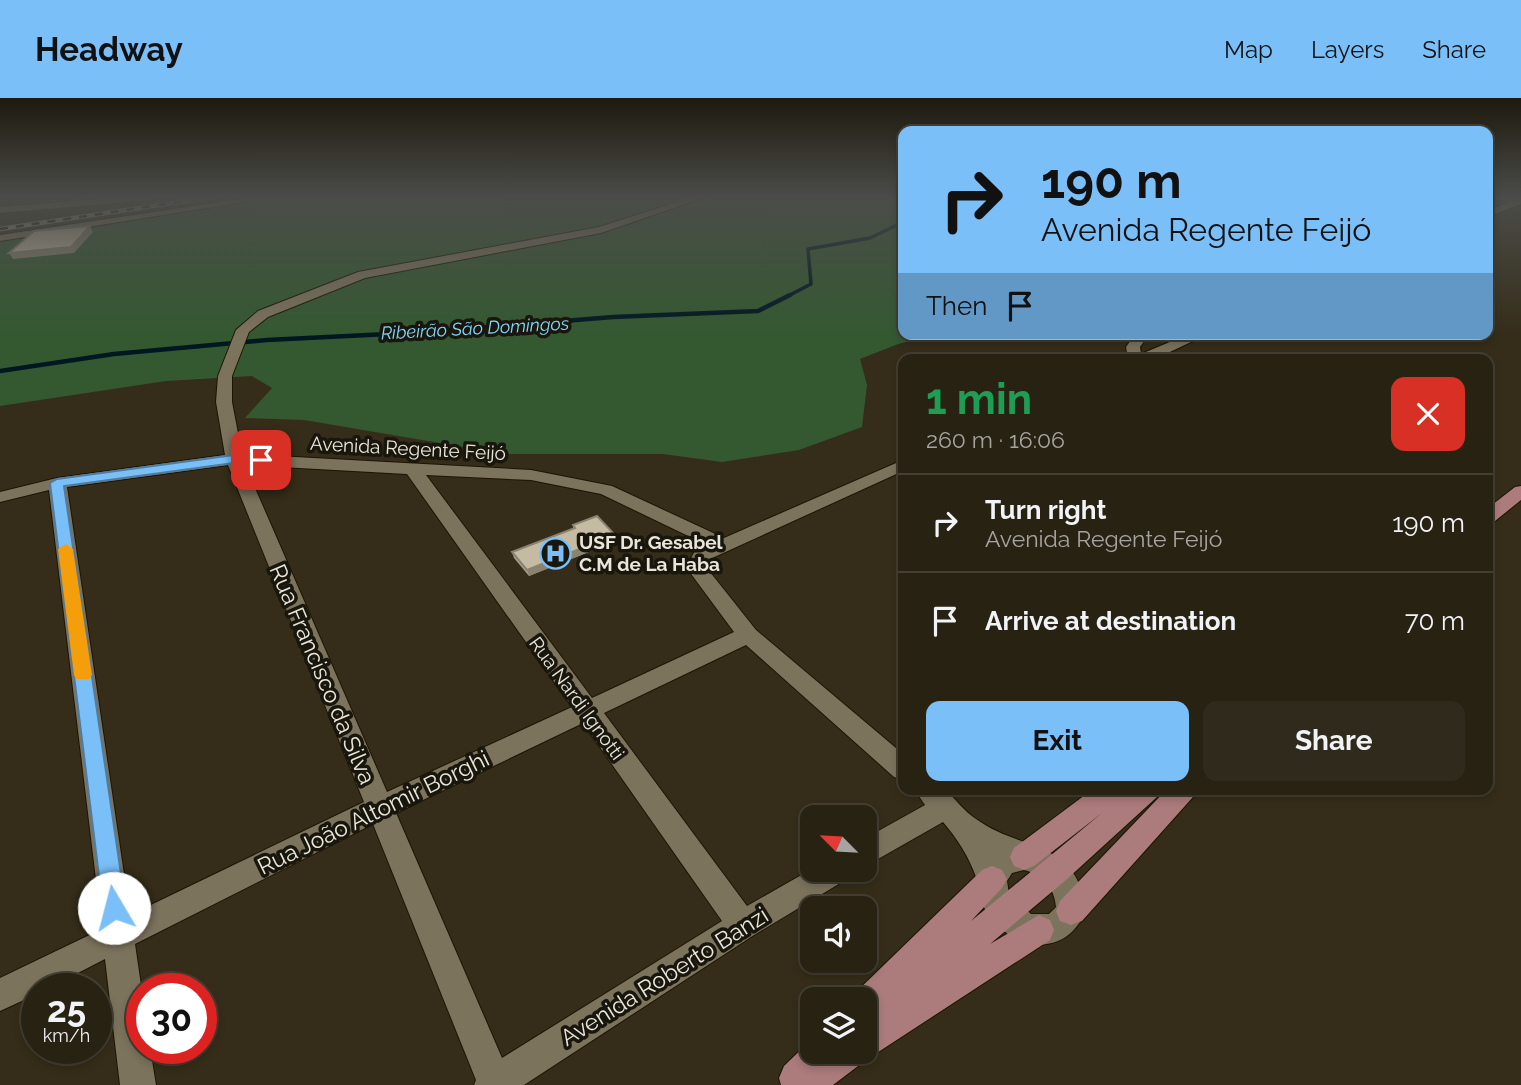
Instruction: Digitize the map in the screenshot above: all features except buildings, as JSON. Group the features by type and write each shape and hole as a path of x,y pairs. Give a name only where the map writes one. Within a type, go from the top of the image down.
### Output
{"main road":[{"path":"1493,513 1521,491"},
{"path":"1024,857 1105,795"},
{"path":"877,1016 1056,871 1141,795"},
{"path":"1071,911 1178,795"},
{"path":"877,995 992,879"},
{"path":"877,1035 1038,930"},
{"path":"792,1085 811,1064"},
{"path":"792,1085 819,1064"},
{"path":"802,1085 834,1064"}],"street":[{"name":"Rua Francisco da Silva","path":"493,1084 234,459 224,402 225,376 243,330 262,314 362,275 532,243"},
{"path":"1154,354 1187,340"},
{"name":"Avenida Regente Feijó","path":"0,497 57,483 234,459 531,475 606,491 723,545"},
{"path":"898,467 702,555 696,567 748,635 898,765"},
{"name":"Rua Nardi Ignotti","path":"413,469 743,925"},
{"path":"57,483 138,1085"},
{"name":"Rua João Altomir Borghi","path":"0,995 379,808 748,635"},
{"path":"877,844 937,798 966,828 992,879 994,896 1003,912 1019,924 1038,930 1059,925 1071,911 1070,890 1056,871 1041,861 1024,857 966,828"},
{"path":"992,879 1003,863 1024,857"},
{"name":"Avenida Roberto Banzi","path":"493,1084 743,925 816,882"}],"green space":[{"path":"0,243 898,243 898,340 914,340 860,359 867,385 862,427 799,450 722,462 663,454 505,454 304,420 245,418 272,388 252,376 166,381 0,406"}],"waterway":[{"name":"Ribeirão São Domingos","path":"786,297 811,284 808,249 841,243"},
{"name":"Ribeirão São Domingos","path":"786,297 790,295"},
{"name":"Ribeirão São Domingos","path":"0,371 114,354 267,340 428,332 613,317 758,311 786,297"}],"slow traffic":[{"path":"66,549 83,675"}],"place":[{"name":"USF Dr. Gesabel C.M de La Haba","path":"556,553"}],"route":[{"path":"114,908 57,483 234,459 261,460"}]}
